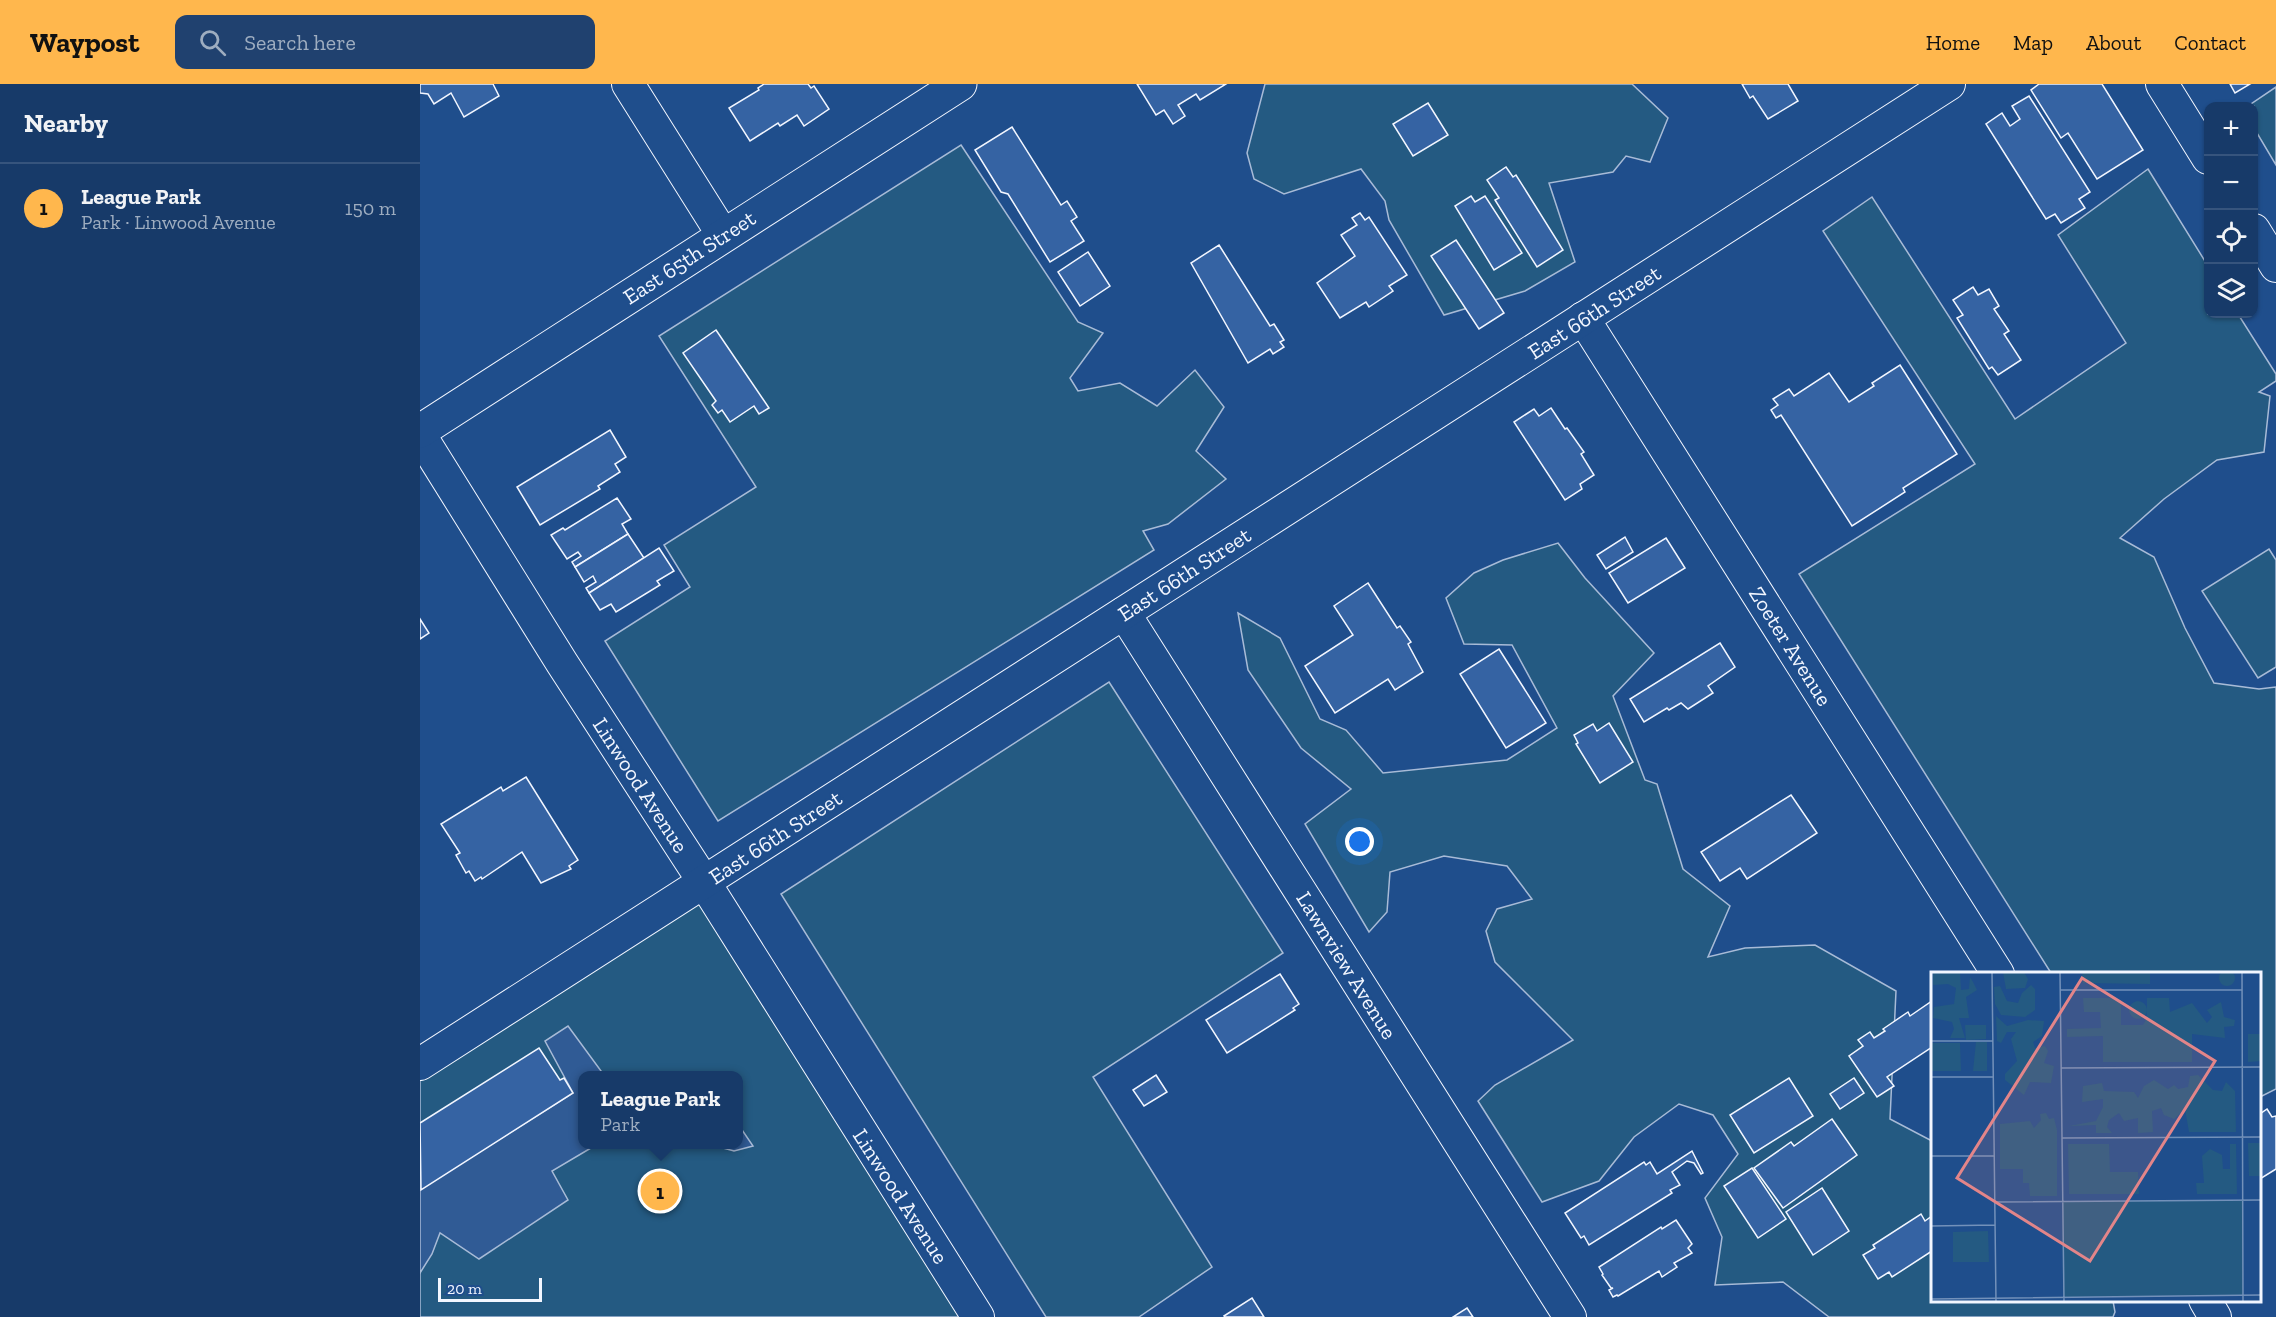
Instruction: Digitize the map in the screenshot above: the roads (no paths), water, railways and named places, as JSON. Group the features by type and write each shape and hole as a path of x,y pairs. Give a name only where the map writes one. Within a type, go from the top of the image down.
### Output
{"street":[{"path":"628,84 723,235"},
{"name":"East 65th Street","path":"420,433 723,235 960,84"},
{"name":"East 66th Street","path":"420,1064 1949,84"},
{"path":"2162,84 2207,156"},
{"path":"2258,238 2276,266"},
{"name":"Zoeter Avenue","path":"1584,318 1997,972"},
{"name":"Linwood Avenue","path":"420,433 562,663 704,882 978,1317"},
{"name":"Lawnview Avenue","path":"1124,613 1570,1317"},
{"path":"2206,1302 2215,1317"}],"place":[{"name":"League Park","path":"660,1191"}]}
